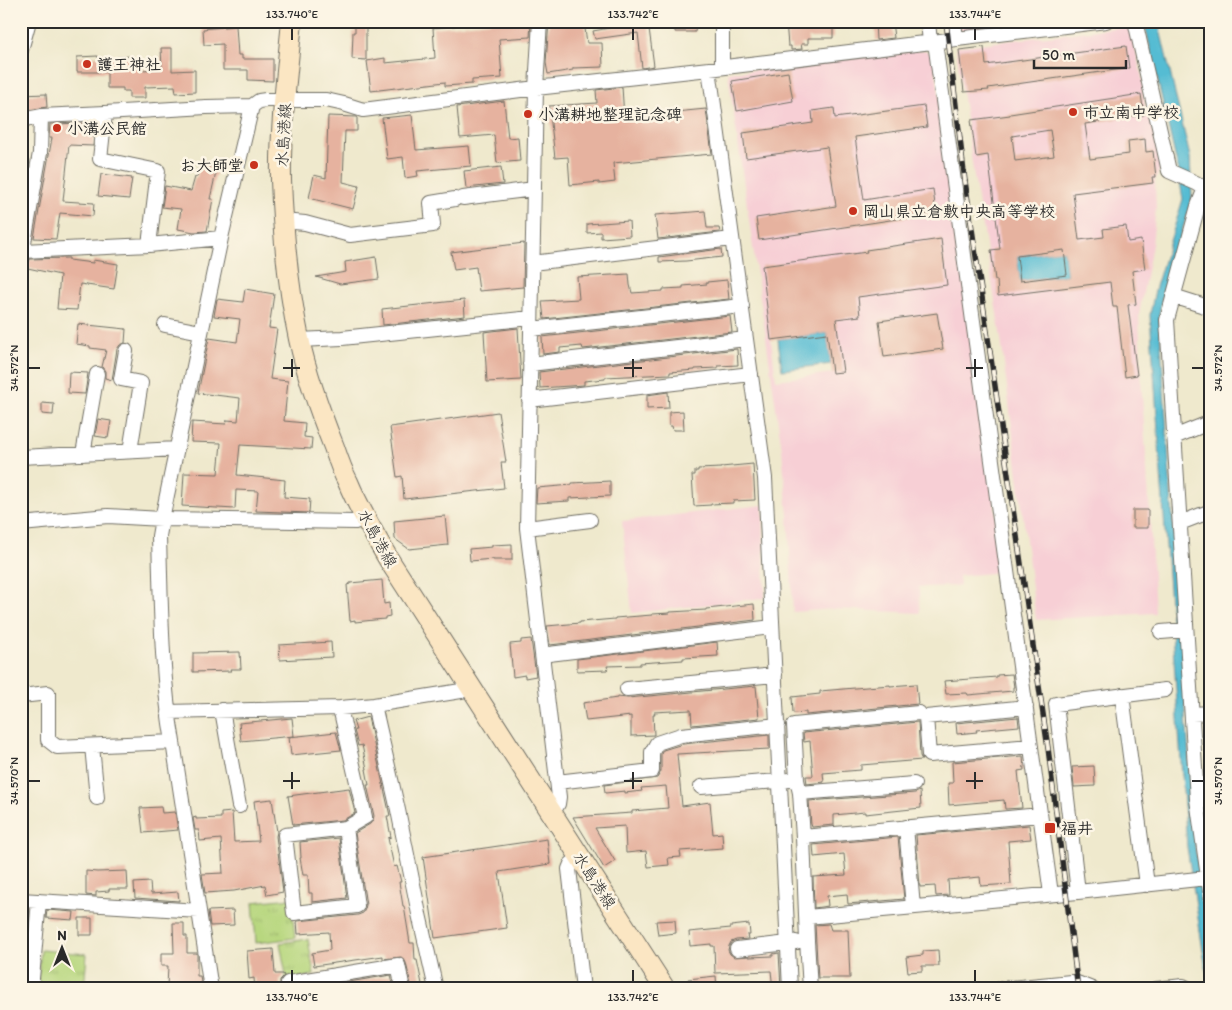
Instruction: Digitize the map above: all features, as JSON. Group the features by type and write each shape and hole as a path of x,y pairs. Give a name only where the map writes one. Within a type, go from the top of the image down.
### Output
{"main road":[{"name":"水島港線","path":"292,21 281,179 283,221 288,271 299,340 308,374 327,430 365,518 389,560 664,989"}],"street":[{"path":"22,48 28,21"},
{"path":"540,21 536,88 527,528 558,782 558,804 552,814"},
{"path":"722,21 716,68 732,239 765,478 778,725 803,837 807,917 796,942 810,989"},
{"path":"928,21 933,42 1051,894"},
{"path":"954,21 956,39"},
{"path":"21,120 41,116 252,106 259,101 266,100 326,100 363,110 1106,21"},
{"path":"1135,21 1169,171 1204,187 1167,320 1180,523 1184,630 1192,714 1197,799 1206,878 1211,898"},
{"path":"211,989 168,712 163,661 159,536 221,238 252,106"},
{"path":"105,113 100,159 158,171 149,245"},
{"path":"41,116 40,153 22,255 221,238"},
{"path":"283,221 305,223 350,235 434,225 431,203 534,190"},
{"path":"532,262 732,239"},
{"path":"1173,296 1211,308"},
{"path":"299,340 742,306"},
{"path":"165,325 201,332"},
{"path":"530,364 746,339"},
{"path":"126,351 121,379 141,383 130,451"},
{"path":"83,454 97,374"},
{"path":"529,400 751,374"},
{"path":"1174,436 1211,422"},
{"path":"21,457 176,448"},
{"path":"1180,523 1211,511"},
{"path":"21,524 108,516 162,519 355,522 365,518"},
{"path":"527,528 590,520"},
{"path":"549,654 772,628"},
{"path":"1164,631 1184,630"},
{"path":"627,688 775,675"},
{"path":"168,712 340,708 374,705 472,688"},
{"path":"1078,892 1056,704 1166,690"},
{"path":"21,696 48,693 48,740 57,747 173,742"},
{"path":"1122,695 1147,885"},
{"path":"374,705 436,989"},
{"path":"1026,707 926,717 929,755 1031,746"},
{"path":"340,708 365,817 346,828 285,835 294,912 357,906 346,828"},
{"path":"222,710 238,806"},
{"path":"1192,714 1211,712"},
{"path":"790,989 796,942 790,783 794,725 919,713"},
{"path":"558,782 652,771 652,752 657,743 681,735 778,725"},
{"path":"92,746 97,798"},
{"path":"701,787 790,783 914,784"},
{"path":"803,837 1040,815"},
{"path":"906,828 913,906"},
{"path":"580,857 571,864 569,869 583,989"},
{"path":"807,917 1206,878"},
{"path":"21,900 199,912"},
{"path":"31,989 40,901"},
{"path":"737,949 796,942"},
{"path":"289,989 288,983 398,964 404,989"},
{"path":"1000,989 1071,982 1092,989"},
{"path":"1156,989 1183,986 1189,989"}],"shaded area":[{"path":"960,21 1039,21 961,32"},
{"path":"1130,26 1143,82 1146,111 1152,121 1161,166 1155,181 1156,208 1152,245 1139,314 1155,613 1036,620 1001,339 974,177 956,47","holes":["1125,46 1129,68 994,87 991,64","983,47 989,89 964,92 959,50","1141,94 1144,115 1085,124 1087,141 1052,146 1050,130 1013,135 1010,114","1001,116 1004,136 1012,136 1014,152 976,157 971,120","1145,139 1146,152 1153,151 1156,176 1152,177 1153,183 1090,191 1086,159 1129,154 1128,141","1067,154 998,233 990,164","1103,229 1128,242 1141,240 1145,269 1132,271 1136,304 1113,307","1087,239 1092,284 998,295 997,280 995,280 991,250","1129,312 1137,375 1126,377 1118,313","1133,510 1148,510 1147,528 1133,528"]},
{"path":"925,50 934,57 1004,574 992,573 959,576 960,586 919,587 920,613 833,609 793,612 788,515 782,450 728,73","holes":["788,72 792,101 737,111 732,81","834,108 835,118 927,127 820,142 746,157 743,133 813,123 812,111","857,151 864,200 933,190 936,213 760,240 756,218 836,206","941,240 947,285 873,295 867,249","852,254 860,316 770,328 762,266","937,313 942,349 884,357 879,321","836,323 843,372 776,380 770,331"]},
{"path":"763,505 765,598 632,613 622,521"}],"green space":[{"path":"291,898 295,938 256,943 253,902"},
{"path":"308,939 314,975 287,980 280,943"},
{"path":"41,950 87,954 84,989 37,989"}],"water":[{"path":"1144,21 1158,21 1190,157 1192,199 1163,292 1159,315 1195,847 1211,944 1211,989 1209,989 1187,847 1150,315 1155,290 1183,199 1176,160"},
{"path":"1064,250 1067,275 1020,281 1017,256"},
{"path":"827,333 831,364 782,370 778,339"}],"building":[{"path":"355,21 366,21 366,60 352,59"},
{"path":"500,21 531,21 530,37 499,39 502,78 472,80 472,84 445,86 445,82 371,91 367,61 385,58 385,63 435,58 433,28"},
{"path":"549,21 584,21 587,43 602,43 603,67 573,68 573,70 548,74 546,63"},
{"path":"648,21 654,66 642,68 638,33 595,39 593,31"},
{"path":"675,21 696,21 695,32 675,32"},
{"path":"786,21 833,21 833,38 808,38 808,44 801,44 802,49 791,50 791,46 788,46"},
{"path":"875,21 892,21 894,38 876,40"},
{"path":"236,26 238,55 242,55 242,59 273,59 273,81 248,80 248,70 223,70 223,44 204,45 203,29"},
{"path":"1126,46 1129,68 988,88 989,90 964,92 959,50 984,47 986,65"},
{"path":"161,48 172,48 172,71 195,70 195,92 176,93 175,86 145,87 145,98 129,98 129,91 123,91 123,88 107,88 107,72 77,72 77,57 98,56 98,58 117,58 131,56 131,64 140,64 140,70 162,69"},
{"path":"788,72 793,101 737,111 732,81"},
{"path":"622,87 624,117 706,109 712,154 613,163 615,182 570,185 568,157 555,158 549,106 597,103 596,90"},
{"path":"46,94 47,107 21,111 21,95"},
{"path":"1141,94 1144,115 1085,124 1090,159 1129,154 1128,141 1145,139 1146,152 1153,151 1156,177 1152,177 1153,183 1073,193 1079,240 1104,237 1103,229 1126,226 1128,242 1141,240 1145,269 1132,271 1136,304 1128,305 1137,375 1125,377 1117,307 1113,307 1110,282 998,296 991,250 1000,249 988,155 976,157 971,120","holes":["1050,130 1054,156 1015,161 1012,136","1064,250 1067,275 1020,281 1017,256"]},
{"path":"504,101 508,138 518,137 520,161 497,163 494,135 460,138 457,107"},
{"path":"924,106 927,127 855,137 864,200 933,189 936,213 759,240 756,218 836,206 827,147 746,158 743,133 813,123 812,111 834,108 835,118"},
{"path":"412,115 416,150 469,146 471,166 417,171 418,176 405,178 403,157 387,159 382,118"},
{"path":"328,116 357,117 357,131 345,131 343,182 359,186 353,209 309,198 314,175 326,178"},
{"path":"89,123 88,133 94,134 93,146 69,145 63,201 94,203 93,216 60,213 56,239 34,238 52,138 49,138 50,124"},
{"path":"199,164 217,168 210,199 213,199 207,231 194,232 178,229 181,209 162,207 165,186 191,191 195,177 197,177"},
{"path":"501,167 503,184 466,188 464,171"},
{"path":"101,174 132,178 129,199 98,196"},
{"path":"705,211 707,228 719,228 720,232 658,239 655,215"},
{"path":"629,221 630,236 601,238 601,232 587,233 587,224"},
{"path":"941,239 947,285 858,297 860,316 836,319 843,372 832,373 827,333 771,340 762,266 867,252 866,250"},
{"path":"524,243 523,287 479,291 476,267 454,270 451,252"},
{"path":"721,249 722,257 659,262 659,257"},
{"path":"376,257 379,279 340,284 316,277 346,272 345,262"},
{"path":"69,258 69,260 93,263 93,260 118,264 114,289 80,284 77,310 57,309 60,275 23,267 28,264 30,259"},
{"path":"629,274 632,293 663,291 663,289 683,288 683,286 727,280 729,299 544,319 542,301 579,299 577,277"},
{"path":"245,289 274,294 269,328 277,329 270,379 288,381 284,421 305,423 304,437 312,438 311,449 240,445 237,475 285,480 284,497 310,499 309,513 256,511 258,491 236,490 235,509 182,506 184,473 218,474 221,443 191,442 192,422 226,424 227,420 238,421 240,398 198,393 209,338 237,342 240,319 214,316 217,299 243,302"},
{"path":"464,300 465,316 383,325 382,309"},
{"path":"937,313 943,349 884,357 879,321"},
{"path":"730,316 732,332 583,349 582,346 560,348 560,352 543,354 542,337"},
{"path":"78,324 126,329 125,343 117,349 112,380 105,378 105,371 102,367 106,350 76,344"},
{"path":"518,328 521,380 487,382 484,332"},
{"path":"737,349 738,365 670,372 670,374 605,377 605,379 584,381 584,385 540,388 539,372"},
{"path":"69,372 88,373 85,394 68,393"},
{"path":"668,392 669,408 647,409 647,395"},
{"path":"42,403 54,404 53,415 42,414"},
{"path":"683,411 684,430 673,430 672,426 669,426 669,412"},
{"path":"498,412 506,462 501,462 504,488 404,499 402,476 397,477 390,427"},
{"path":"98,419 111,421 108,438 95,436"},
{"path":"753,464 755,500 694,506 692,475 695,475 695,471 698,471 698,469"},
{"path":"610,481 610,496 569,498 569,501 536,503 537,488 572,485 572,483"},
{"path":"1133,510 1148,510 1148,528 1133,528"},
{"path":"445,516 448,545 409,549 395,539 394,521"},
{"path":"512,544 512,560 470,561 469,549"},
{"path":"382,580 384,604 389,603 390,616 385,617 385,619 350,621 347,585 350,583"},
{"path":"754,604 755,620 550,645 547,626 670,612"},
{"path":"531,639 536,676 525,678 525,675 513,677 510,644 521,643 521,640"},
{"path":"331,642 332,657 280,660 279,645"},
{"path":"717,642 718,656 683,658 683,660 640,663 640,665 607,666 608,670 577,671 577,659"},
{"path":"240,652 241,669 193,672 193,653"},
{"path":"1012,674 1013,691 968,695 967,693 946,694 944,681"},
{"path":"916,684 918,704 806,715 806,712 793,713 792,697 820,694 820,691"},
{"path":"756,686 759,718 692,725 691,710 654,712 654,735 631,736 631,716 586,721 583,703 617,697 628,698"},
{"path":"368,717 390,816 387,816 391,837 388,838 394,867 397,866 401,882 399,882 410,943 414,943 415,960 417,960 423,989 412,989 406,963 401,957 383,959 383,956 314,966 312,953 330,950 329,932 298,934 297,921 358,915 363,913 365,909 366,905 355,833 370,824 374,816 367,785 369,785 362,745 358,746 353,721"},
{"path":"1018,717 1019,726 976,730 977,732 957,734 956,723"},
{"path":"292,718 294,736 241,741 239,723"},
{"path":"918,722 920,756 922,760 861,765 861,770 823,773 824,782 807,784 806,776 813,776 810,741 804,742 803,733"},
{"path":"336,732 341,750 291,755 289,737"},
{"path":"769,735 769,749 677,754 682,806 710,802 713,834 722,833 723,848 680,851 681,857 668,858 669,865 648,867 646,851 626,853 625,826 595,828 615,861 604,868 573,817 632,813 632,811 668,808 666,786 641,788 642,791 625,793 625,791 605,793 604,785 657,778 661,771 661,754 663,750 683,744"},
{"path":"1023,756 1024,770 1018,771 1022,808 1005,809 1004,800 949,805 948,783 953,783 952,762"},
{"path":"1094,766 1095,786 1074,787 1072,767"},
{"path":"349,788 355,813 343,820 293,825 288,796"},
{"path":"920,791 921,808 834,815 834,825 812,827 811,824 809,801 915,793"},
{"path":"272,799 283,892 267,895 265,885 234,891 205,893 202,874 223,873 221,839 200,841 199,830 195,830 193,818 221,818 221,813 232,812 234,842 259,841 254,801"},
{"path":"161,807 162,813 175,812 178,830 143,833 140,808"},
{"path":"1029,825 1031,839 1008,841 1011,884 981,886 980,877 948,880 949,895 936,896 935,886 920,887 916,835"},
{"path":"898,837 904,899 848,904 847,894 827,896 828,906 814,908 813,877 846,875 844,854 814,857 813,845"},
{"path":"339,838 347,898 312,902 312,893 309,893 308,875 303,875 300,842"},
{"path":"547,839 550,864 499,872 507,928 435,938 423,857"},
{"path":"86,871 127,871 128,889 109,889 109,891 96,892 96,896 86,895"},
{"path":"150,882 151,894 178,892 179,901 135,898 134,883"},
{"path":"47,910 74,912 73,920 46,918"},
{"path":"233,910 234,925 210,926 208,911"},
{"path":"79,918 92,918 92,935 79,935"},
{"path":"675,920 676,933 658,935 656,921"},
{"path":"173,923 184,923 184,936 187,936 187,953 197,953 197,976 200,976 202,989 173,989 173,987 167,987 168,966 161,966 161,953 174,953"},
{"path":"749,924 750,935 747,935 748,939 731,942 728,950 734,957 773,956 773,954 779,953 781,989 773,989 771,971 715,973 714,946 711,946 711,944 690,946 689,932 731,928 731,926"},
{"path":"829,924 831,930 848,930 850,978 818,978 815,925"},
{"path":"273,949 275,974 283,974 284,976 280,980 280,989 255,989 254,978 249,979 247,951"},
{"path":"938,950 939,966 922,966 922,971 908,972 906,957 923,955 923,951"},
{"path":"391,975 394,989 319,989 319,987"},
{"path":"716,976 717,989 689,989 688,979"}],"railway":[{"path":"946,21 965,181 1048,748 1078,989"}],"place":[{"name":"護王神社","path":"87,64"},
{"name":"市立南中学校","path":"1073,112"},
{"name":"小溝耕地整理記念碑","path":"528,114"},
{"name":"小溝公民館","path":"57,128"},
{"name":"お大師堂","path":"254,165"},
{"name":"岡山県立倉敷中央高等学校","path":"853,211"},
{"name":"福井","path":"1050,828"}]}
